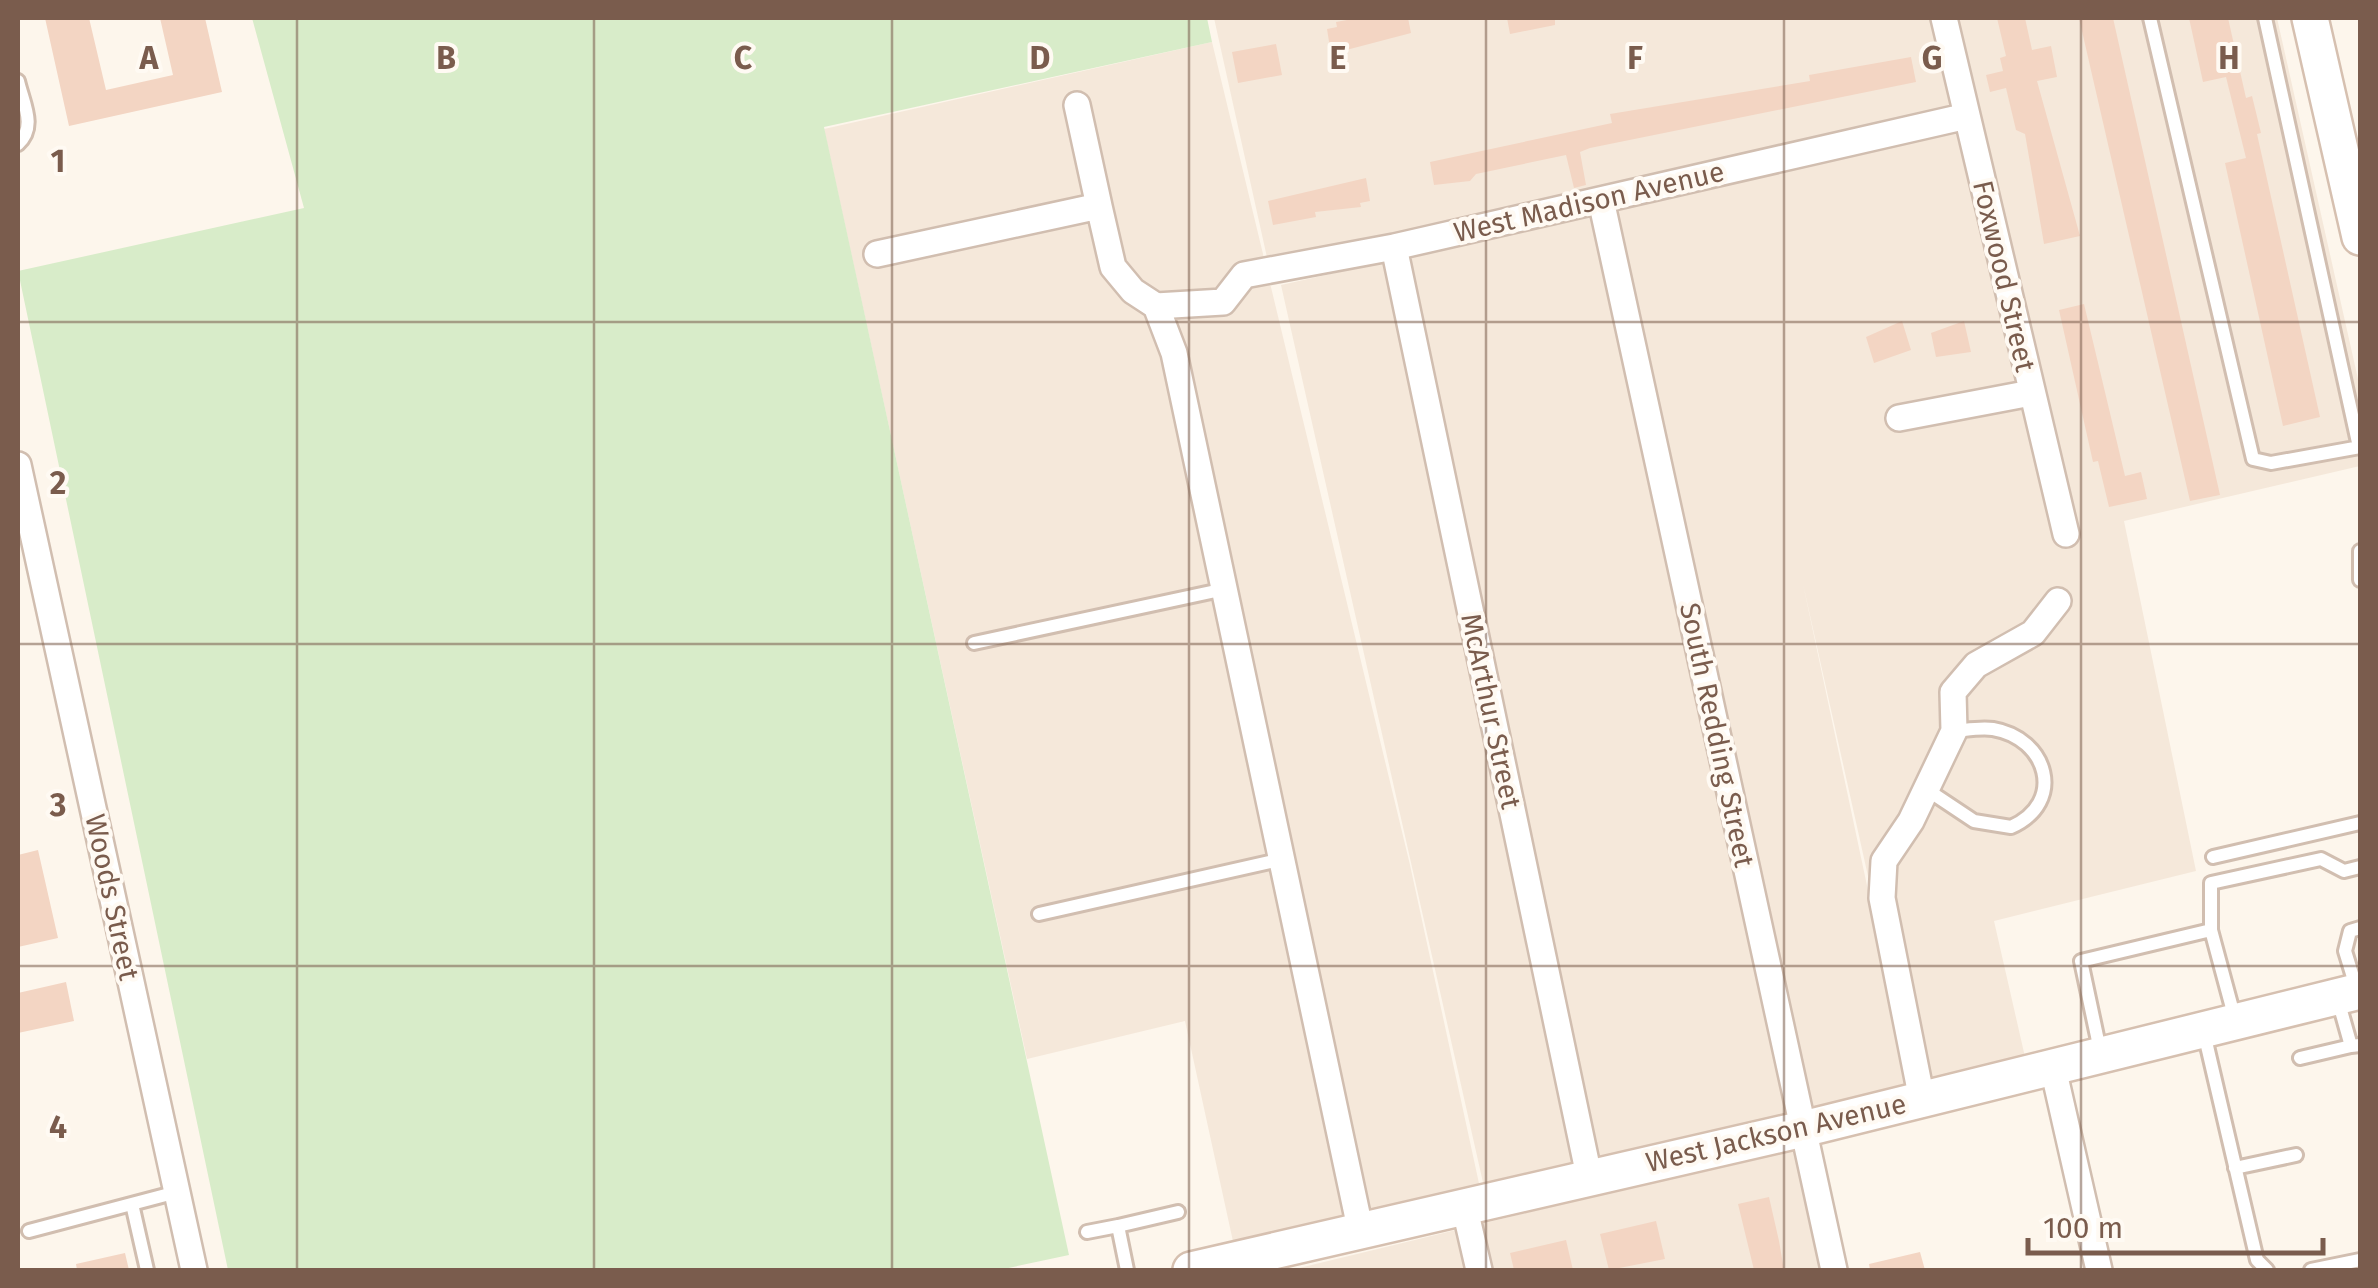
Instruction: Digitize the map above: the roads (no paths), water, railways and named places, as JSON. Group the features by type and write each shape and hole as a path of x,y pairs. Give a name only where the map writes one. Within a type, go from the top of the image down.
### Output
{"street":[{"name":"Foxwood Street","path":"1944,18 2066,534"},
{"path":"2310,18 2359,224"},
{"path":"1077,105 1112,266 1133,291 1156,306 1174,353 1360,1228"},
{"name":"West Madison Avenue","path":"1156,306 1223,302 1244,276 1394,246 1967,116"},
{"name":"South Redding Street","path":"1601,200 1834,1270"},
{"path":"878,254 1099,206"},
{"name":"McArthur Street","path":"1394,246 1589,1176"},
{"path":"1899,418 2031,393"},
{"name":"Woods Street","path":"18,465 194,1270"},
{"path":"1922,1100 1882,898 1884,861 1926,789 1954,730 1953,692 1976,665 2033,634 2058,601"},
{"name":"West Jackson Avenue","path":"1190,1270 1282,1260 1360,1228 1803,1129 2352,993"},
{"path":"2053,1068 2099,1270"},
{"path":"1464,1206 1479,1270"}],"lane":[{"path":"2150,18 2253,458 2271,463 2360,447 2266,18"},
{"path":"18,81 28,124 18,144"},
{"path":"2360,552 2360,580"},
{"path":"974,643 1225,588"},
{"path":"1926,789 1974,822 2011,827 2040,807 2044,796 2042,768 2032,750 1995,730 1954,730"},
{"path":"2213,857 2360,822"},
{"path":"1038,914 1283,859"},
{"path":"2266,1270 2257,1260 2235,1168 2211,930 2211,884 2321,859 2344,871 2360,867"},
{"path":"2300,1058 2356,1046 2345,951 2350,931 2360,928"},
{"path":"2102,1056 2081,961 2211,930"},
{"path":"2235,1168 2296,1154"},
{"path":"29,1230 177,1192"},
{"path":"132,1204 147,1270"},
{"path":"1087,1232 1178,1212"},
{"path":"1118,1226 1127,1270"},
{"path":"2311,1270 2360,1260"}]}
